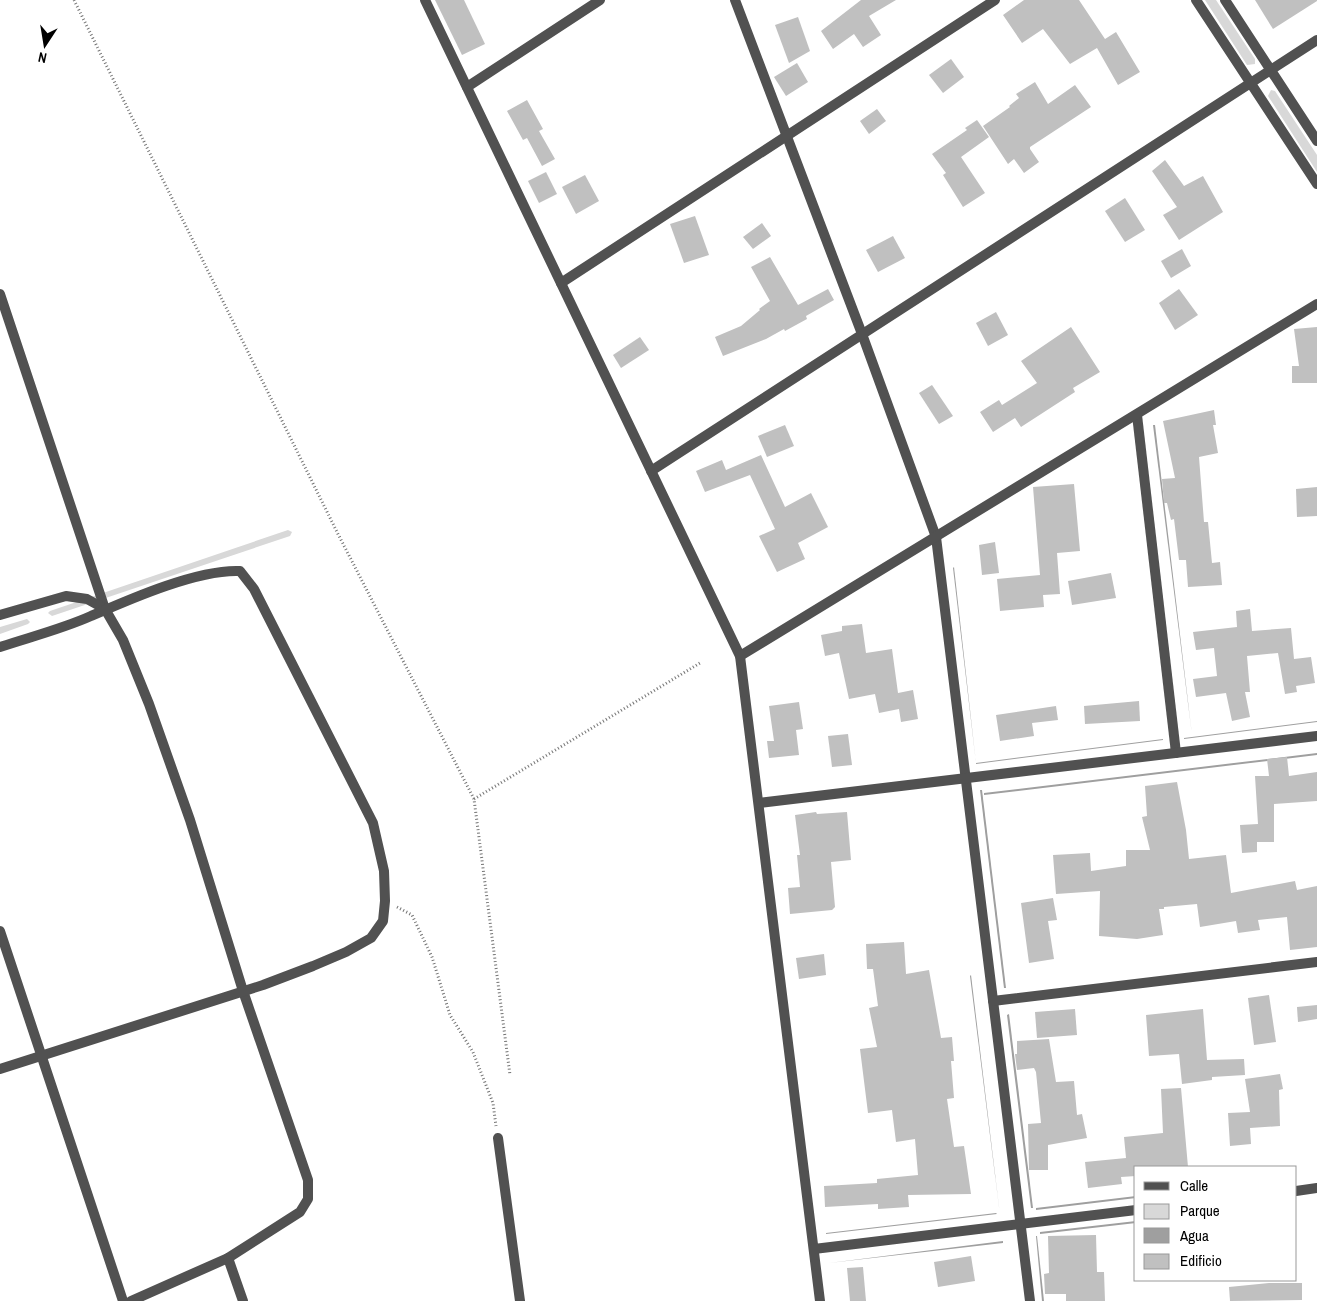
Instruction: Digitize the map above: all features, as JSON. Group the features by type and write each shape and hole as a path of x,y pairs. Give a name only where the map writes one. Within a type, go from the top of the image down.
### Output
{"street":[{"path":"425,0 740,656 820,1301"},
{"path":"467,87 600,0"},
{"path":"735,0 862,334 936,537 1030,1301"},
{"path":"560,283 995,0"},
{"path":"1196,0 1317,184"},
{"path":"1225,0 1317,141"},
{"path":"651,470 1317,40"},
{"path":"0,294 105,609 123,640 149,704 190,820 243,991 308,1180 308,1198 300,1212 228,1258 131,1301"},
{"path":"740,656 1317,304"},
{"path":"1137,415 1176,753"},
{"path":"0,646 223,570 240,571 254,589 373,823 384,871 385,901 383,921 371,938 338,956 243,991 0,1068"},
{"path":"0,615 66,596 87,599 105,609"},
{"path":"759,803 1317,736"},
{"path":"0,932 123,1301"},
{"path":"993,1001 1317,962"},
{"path":"498,1138 520,1301"},
{"path":"1297,1191 1317,1188"},
{"path":"814,1249 1134,1210"},
{"path":"228,1258 243,1301"}],"path":[{"path":"74,0 338,534 474,799 510,1075"},
{"path":"474,799 700,663"},
{"path":"385,901 412,915 428,948 450,1015 473,1052 493,1103 498,1138"}],"green space":[{"path":"1205,0 1216,0 1255,59 1255,64 1247,65"},
{"path":"1271,90 1275,91 1317,155 1317,172 1268,96"},
{"path":"288,530 292,532 290,536 52,616 48,613 50,611"},
{"path":"27,619 30,622 28,624 0,634 0,627"}],"water":[{"path":"1153,425 1155,425 1192,735"},
{"path":"954,567 976,763 953,568"},
{"path":"1317,722 1184,739 1184,738"},
{"path":"1163,740 976,764 976,763"},
{"path":"1317,753 1317,755 984,795 984,793"},
{"path":"980,790 982,790 1006,988 1004,988"},
{"path":"971,975 1000,1215 970,976"},
{"path":"1009,1014 1033,1208 1031,1208 1007,1015"},
{"path":"1134,1196 1134,1198 1036,1210 1036,1208"},
{"path":"997,1214 826,1234 826,1233"},
{"path":"1134,1221 1134,1223 1040,1234 1040,1232"},
{"path":"1037,1236 1044,1301 1042,1301"},
{"path":"1003,1241 1003,1243 829,1263"}],"building":[{"path":"435,0 464,0 485,44 462,55"},
{"path":"861,0 896,0 869,16 881,35 863,47 854,34 833,49 821,31"},
{"path":"1024,0 1079,0 1105,39 1116,32 1140,72 1118,85 1097,48 1070,64 1043,29 1022,43 1003,15"},
{"path":"1255,0 1317,0 1317,1 1273,29"},
{"path":"798,17 810,51 789,63 775,25"},
{"path":"951,59 964,77 943,93 929,75"},
{"path":"797,63 808,82 786,96 774,77"},
{"path":"1035,82 1048,104 1075,85 1091,107 1030,147 1039,162 1024,173 1014,159 1008,164 983,126 1010,107 1019,98 1016,94"},
{"path":"527,100 543,129 539,131 555,159 542,166 527,138 523,140 507,111"},
{"path":"877,109 886,121 869,134 860,121"},
{"path":"977,120 989,137 961,157 985,193 963,207 943,175 946,173 932,154 967,130 965,128"},
{"path":"1165,160 1184,186 1203,176 1223,212 1179,240 1163,215 1177,207 1152,171"},
{"path":"546,172 557,194 539,203 528,181"},
{"path":"585,175 599,201 576,214 562,187"},
{"path":"1125,198 1145,230 1125,242 1105,211"},
{"path":"695,216 709,255 684,263 670,224"},
{"path":"762,223 771,236 753,249 743,237"},
{"path":"893,236 905,258 878,272 866,250"},
{"path":"1182,249 1191,266 1171,278 1161,261"},
{"path":"770,257 798,305 828,289 834,300 806,316 807,319 785,331 784,329 766,339 723,356 715,337 741,326 770,301 751,267"},
{"path":"1179,289 1198,315 1175,330 1159,303"},
{"path":"996,312 1008,335 988,346 976,323"},
{"path":"1071,327 1100,372 1073,388 1075,392 1021,427 1015,418 993,432 980,412 999,400 1002,405 1037,383 1021,361"},
{"path":"1317,327 1317,383 1292,383 1292,366 1299,366 1294,329"},
{"path":"640,337 649,350 621,368 613,355"},
{"path":"932,385 953,416 939,424 919,393"},
{"path":"1214,410 1216,425 1213,425 1218,453 1199,457 1204,522 1208,522 1212,563 1220,562 1222,585 1188,587 1186,560 1179,560 1174,519 1171,520 1167,503 1164,503 1162,479 1175,478 1163,421"},
{"path":"785,425 794,446 767,457 758,436"},
{"path":"761,455 785,507 811,493 828,527 798,543 805,559 777,572 759,536 775,529 750,475 705,492 696,471 722,460 726,470"},
{"path":"1074,484 1080,551 1057,553 1060,594 1043,595 1044,607 1000,611 997,579 1040,575 1033,487"},
{"path":"1317,487 1317,516 1297,517 1296,489"},
{"path":"995,542 999,573 982,575 979,545"},
{"path":"1111,573 1116,598 1072,605 1068,581"},
{"path":"1250,609 1252,631 1291,628 1294,659 1311,657 1315,683 1296,686 1297,692 1285,694 1278,653 1247,656 1250,692 1245,692 1250,717 1232,721 1226,693 1196,697 1193,679 1217,676 1214,648 1196,650 1193,632 1237,627 1236,611"},
{"path":"862,624 866,653 892,649 898,693 913,690 918,719 901,722 899,709 879,713 875,694 849,699 839,653 825,656 821,635 842,631 842,626"},
{"path":"1139,701 1140,721 1085,724 1084,706"},
{"path":"799,702 803,729 796,730 799,755 769,758 767,741 774,741 769,706"},
{"path":"1056,706 1058,720 1032,723 1034,736 1000,741 996,715"},
{"path":"848,734 852,765 832,767 828,736"},
{"path":"1287,757 1289,776 1317,772 1317,801 1274,804 1274,842 1257,842 1257,852 1242,853 1240,825 1258,824 1255,776 1269,776 1267,759"},
{"path":"1177,782 1186,830 1189,859 1226,855 1231,893 1295,881 1297,890 1317,886 1317,947 1290,950 1287,917 1258,920 1260,930 1238,933 1236,921 1200,927 1197,904 1159,909 1163,935 1137,939 1099,936 1100,891 1056,894 1053,855 1090,853 1091,871 1126,866 1126,850 1150,850 1142,817 1147,816 1145,786"},
{"path":"816,812 817,814 847,812 851,860 831,862 835,907 832,910 790,914 788,888 800,887 797,855 800,855 795,815"},
{"path":"1053,898 1057,920 1048,921 1054,959 1029,963 1021,903"},
{"path":"904,942 906,974 929,970 941,1038 952,1037 954,1061 951,1061 954,1098 947,1099 954,1147 964,1146 971,1194 908,1195 909,1207 878,1209 878,1204 825,1207 824,1186 877,1183 877,1179 918,1175 915,1139 896,1142 892,1110 868,1113 860,1049 877,1047 869,1008 878,1006 873,969 867,969 866,944"},
{"path":"824,954 826,975 799,979 796,958"},
{"path":"1269,995 1276,1042 1254,1045 1248,998"},
{"path":"1317,1005 1317,1019 1298,1022 1297,1007"},
{"path":"1075,1009 1077,1035 1037,1038 1035,1012"},
{"path":"1203,1009 1207,1060 1244,1059 1245,1075 1212,1077 1212,1080 1182,1084 1179,1054 1149,1056 1146,1015"},
{"path":"1049,1039 1056,1082 1074,1081 1077,1115 1082,1114 1087,1138 1048,1145 1048,1170 1029,1170 1028,1124 1041,1123 1036,1072 1034,1068 1017,1070 1015,1054 1017,1054 1017,1041"},
{"path":"1280,1074 1283,1089 1279,1090 1280,1126 1250,1128 1251,1144 1230,1146 1228,1113 1250,1112 1245,1079"},
{"path":"1181,1088 1188,1166 1134,1166 1134,1176 1121,1177 1122,1184 1088,1188 1085,1162 1126,1158 1124,1137 1163,1133 1161,1089"},
{"path":"1096,1235 1097,1272 1104,1272 1105,1301 1066,1301 1066,1294 1045,1294 1044,1274 1049,1273 1048,1236"},
{"path":"971,1256 975,1281 938,1287 934,1262"},
{"path":"863,1267 866,1301 850,1301 847,1268"},
{"path":"1269,1283 1302,1283 1302,1300 1230,1301 1229,1287"}]}
